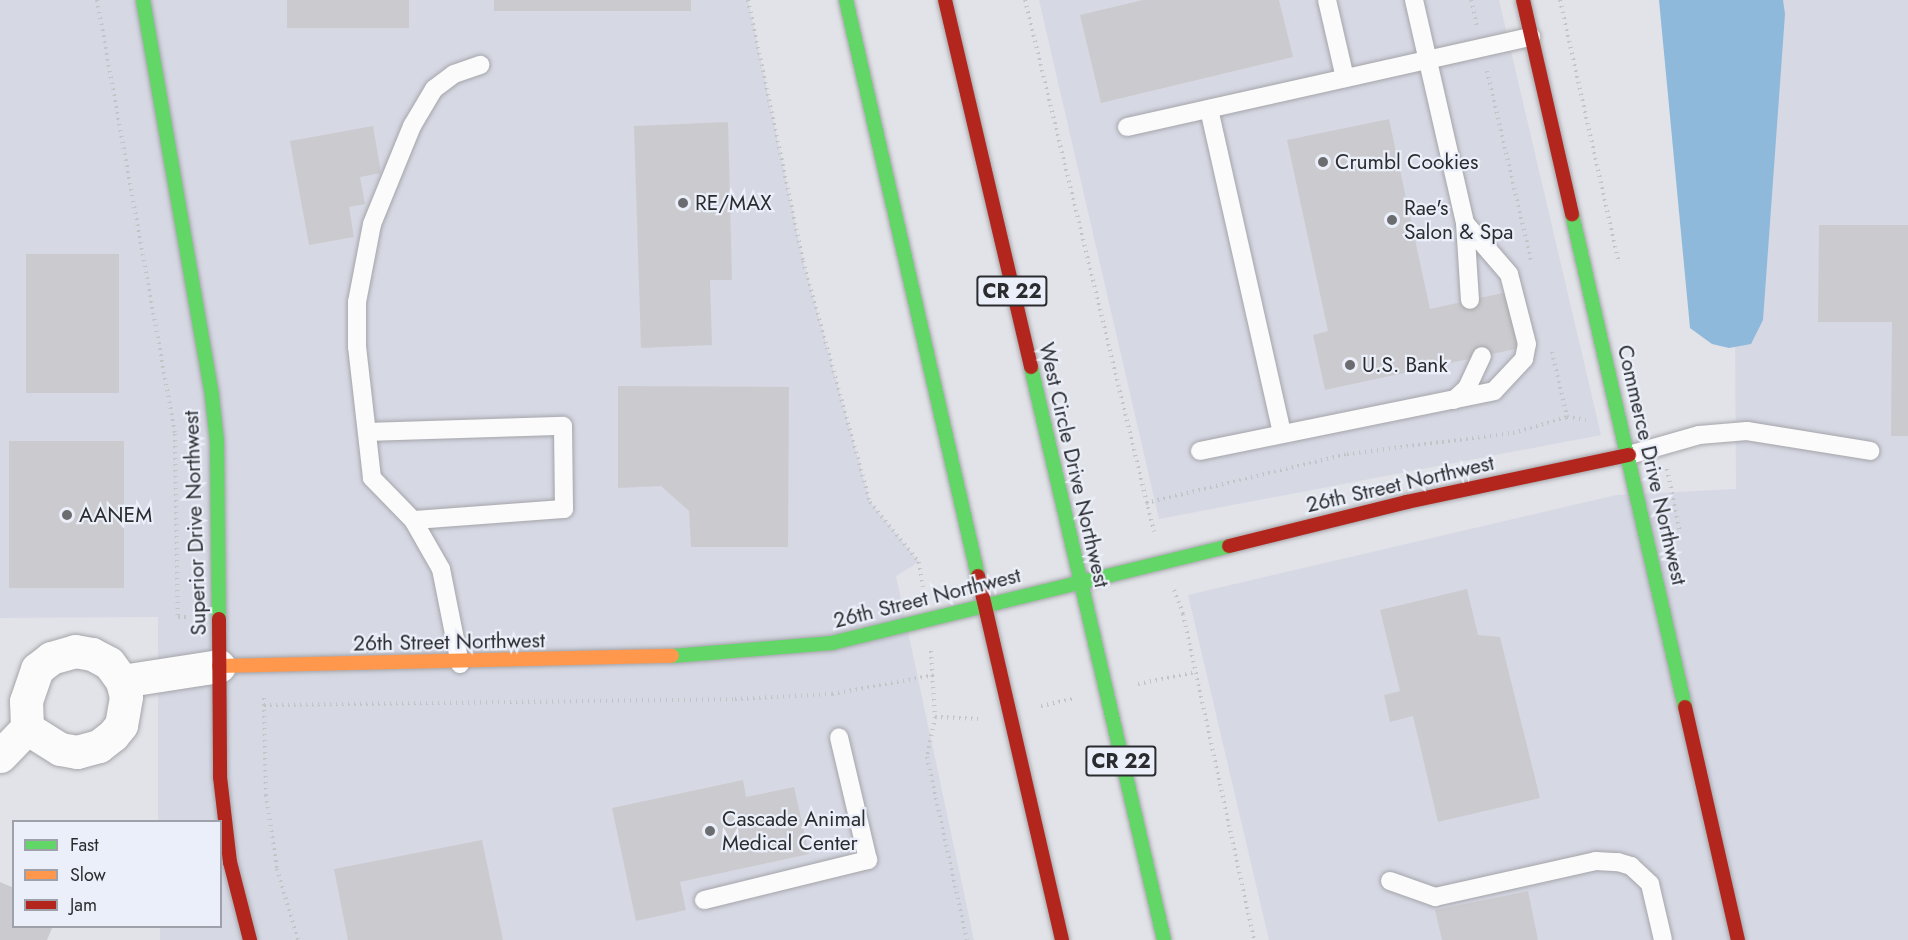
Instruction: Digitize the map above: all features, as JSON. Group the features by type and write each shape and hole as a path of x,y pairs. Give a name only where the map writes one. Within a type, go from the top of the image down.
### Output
{"street":[{"name":"Superior Drive Northwest","path":"143,0 212,397 217,441 223,813 236,892 250,940"},
{"path":"846,0 1062,940"},
{"name":"West Circle Drive Northwest","path":"945,0 1164,940"},
{"name":"Commerce Drive Northwest","path":"1523,0 1629,455 1737,940"},
{"name":"26th Street Northwest","path":"219,666 460,664 783,650 832,643 1407,502 1629,455"},
{"path":"0,756 27,728 27,690 38,669 51,658 75,651 92,654 109,663 122,681 126,698 121,725 99,746 77,752 60,749 27,728"},
{"path":"122,681 219,666"}],"lane":[{"path":"1327,0 1345,78"},
{"path":"1414,0 1465,223 1470,300"},
{"path":"1127,127 1532,37"},
{"path":"460,664 441,569 413,520 372,478 357,347 357,302 372,224 412,126 434,89 454,74 480,65"},
{"path":"1209,109 1282,432"},
{"path":"1200,451 1282,432 1494,391 1524,359 1527,344 1509,273 1465,223"},
{"path":"1454,400 1467,388 1482,356"},
{"path":"367,432 562,426 564,508 413,520"},
{"path":"1629,455 1700,435 1747,431 1870,451"},
{"path":"704,900 868,860 839,737"},
{"path":"1390,881 1435,897 1596,861 1618,862 1631,866 1650,884 1663,940"}],"path":[{"path":"97,0 175,434 178,617"},
{"path":"748,0 803,261 870,502 919,562"},
{"path":"1025,0 1146,503 1347,454 1513,433 1567,417 1551,348"},
{"path":"1471,0 1532,267"},
{"path":"1560,0 1620,266"},
{"path":"1661,446 1682,540"},
{"path":"1162,561 1183,614 1254,940"},
{"path":"935,717 982,719 1105,690 1196,672"},
{"path":"298,940 278,869 266,795 264,705 735,699 832,694 935,675 935,717 927,757 967,940"}],"shaded area":[{"path":"0,0 748,0 803,261 870,502 919,562 896,576 974,940 160,940 160,928 222,928 222,820 158,820 158,617 0,618"},
{"path":"1039,0 1499,0 1601,435 1159,519"},
{"path":"1733,0 1908,0 1908,940 1269,940 1188,595 1616,495 1736,489"}],"water":[{"path":"1659,0 1783,0 1785,14 1763,320 1751,344 1729,348 1712,344 1690,328"}],"building":[{"path":"287,0 409,0 409,28 287,28"},
{"path":"494,0 691,0 691,11 494,11"},
{"path":"1143,0 1279,0 1293,57 1101,103 1080,15"},
{"path":"1389,119 1430,309 1507,292 1520,348 1325,390 1313,335 1328,331 1287,140"},
{"name":"RE/MAX","path":"728,122 732,280 710,280 712,345 641,348 634,126"},
{"path":"373,126 381,173 360,177 365,204 349,207 354,237 309,245 290,141"},
{"path":"1819,225 1908,225 1908,436 1891,436 1892,322 1818,322"},
{"path":"26,254 119,254 119,393 26,393"},
{"path":"618,386 789,387 788,547 691,547 689,511 661,486 618,488"},
{"name":"AANEM","path":"9,441 124,441 124,588 9,588"},
{"path":"1467,589 1478,635 1500,637 1540,798 1438,822 1413,716 1390,722 1384,695 1400,691 1380,610"},
{"name":"Cascade Animal Medical Center","path":"743,780 746,797 794,787 809,854 680,882 686,910 636,921 612,808"},
{"path":"482,840 503,940 348,940 334,869"},
{"path":"0,882 12,887 12,928 52,928 47,940 0,940"},
{"path":"1528,891 1538,940 1442,940 1435,910"}],"traffic: fast":[{"path":"143,0 212,397 217,441 219,619"},
{"path":"846,0 978,576"},
{"path":"1572,214 1685,707"},
{"path":"1031,367 1164,940"},
{"path":"672,656 832,643 1229,546"}],"traffic: slow":[{"path":"219,666 672,656"}],"traffic: jam":[{"path":"945,0 1031,367"},
{"path":"1523,0 1572,214"},
{"path":"1229,546 1407,502 1629,455"},
{"path":"978,576 1062,940"},
{"path":"219,619 220,777 230,862 250,940"},
{"path":"1685,707 1738,940"}],"place":[{"name":"Crumbl Cookies","path":"1323,162"},
{"name":"RE/MAX","path":"683,203"},
{"name":"Rae's Salon & Spa","path":"1392,220"},
{"name":"U.S. Bank","path":"1350,365"},
{"name":"AANEM","path":"67,515"},
{"name":"Cascade Animal Medical Center","path":"710,831"}]}
